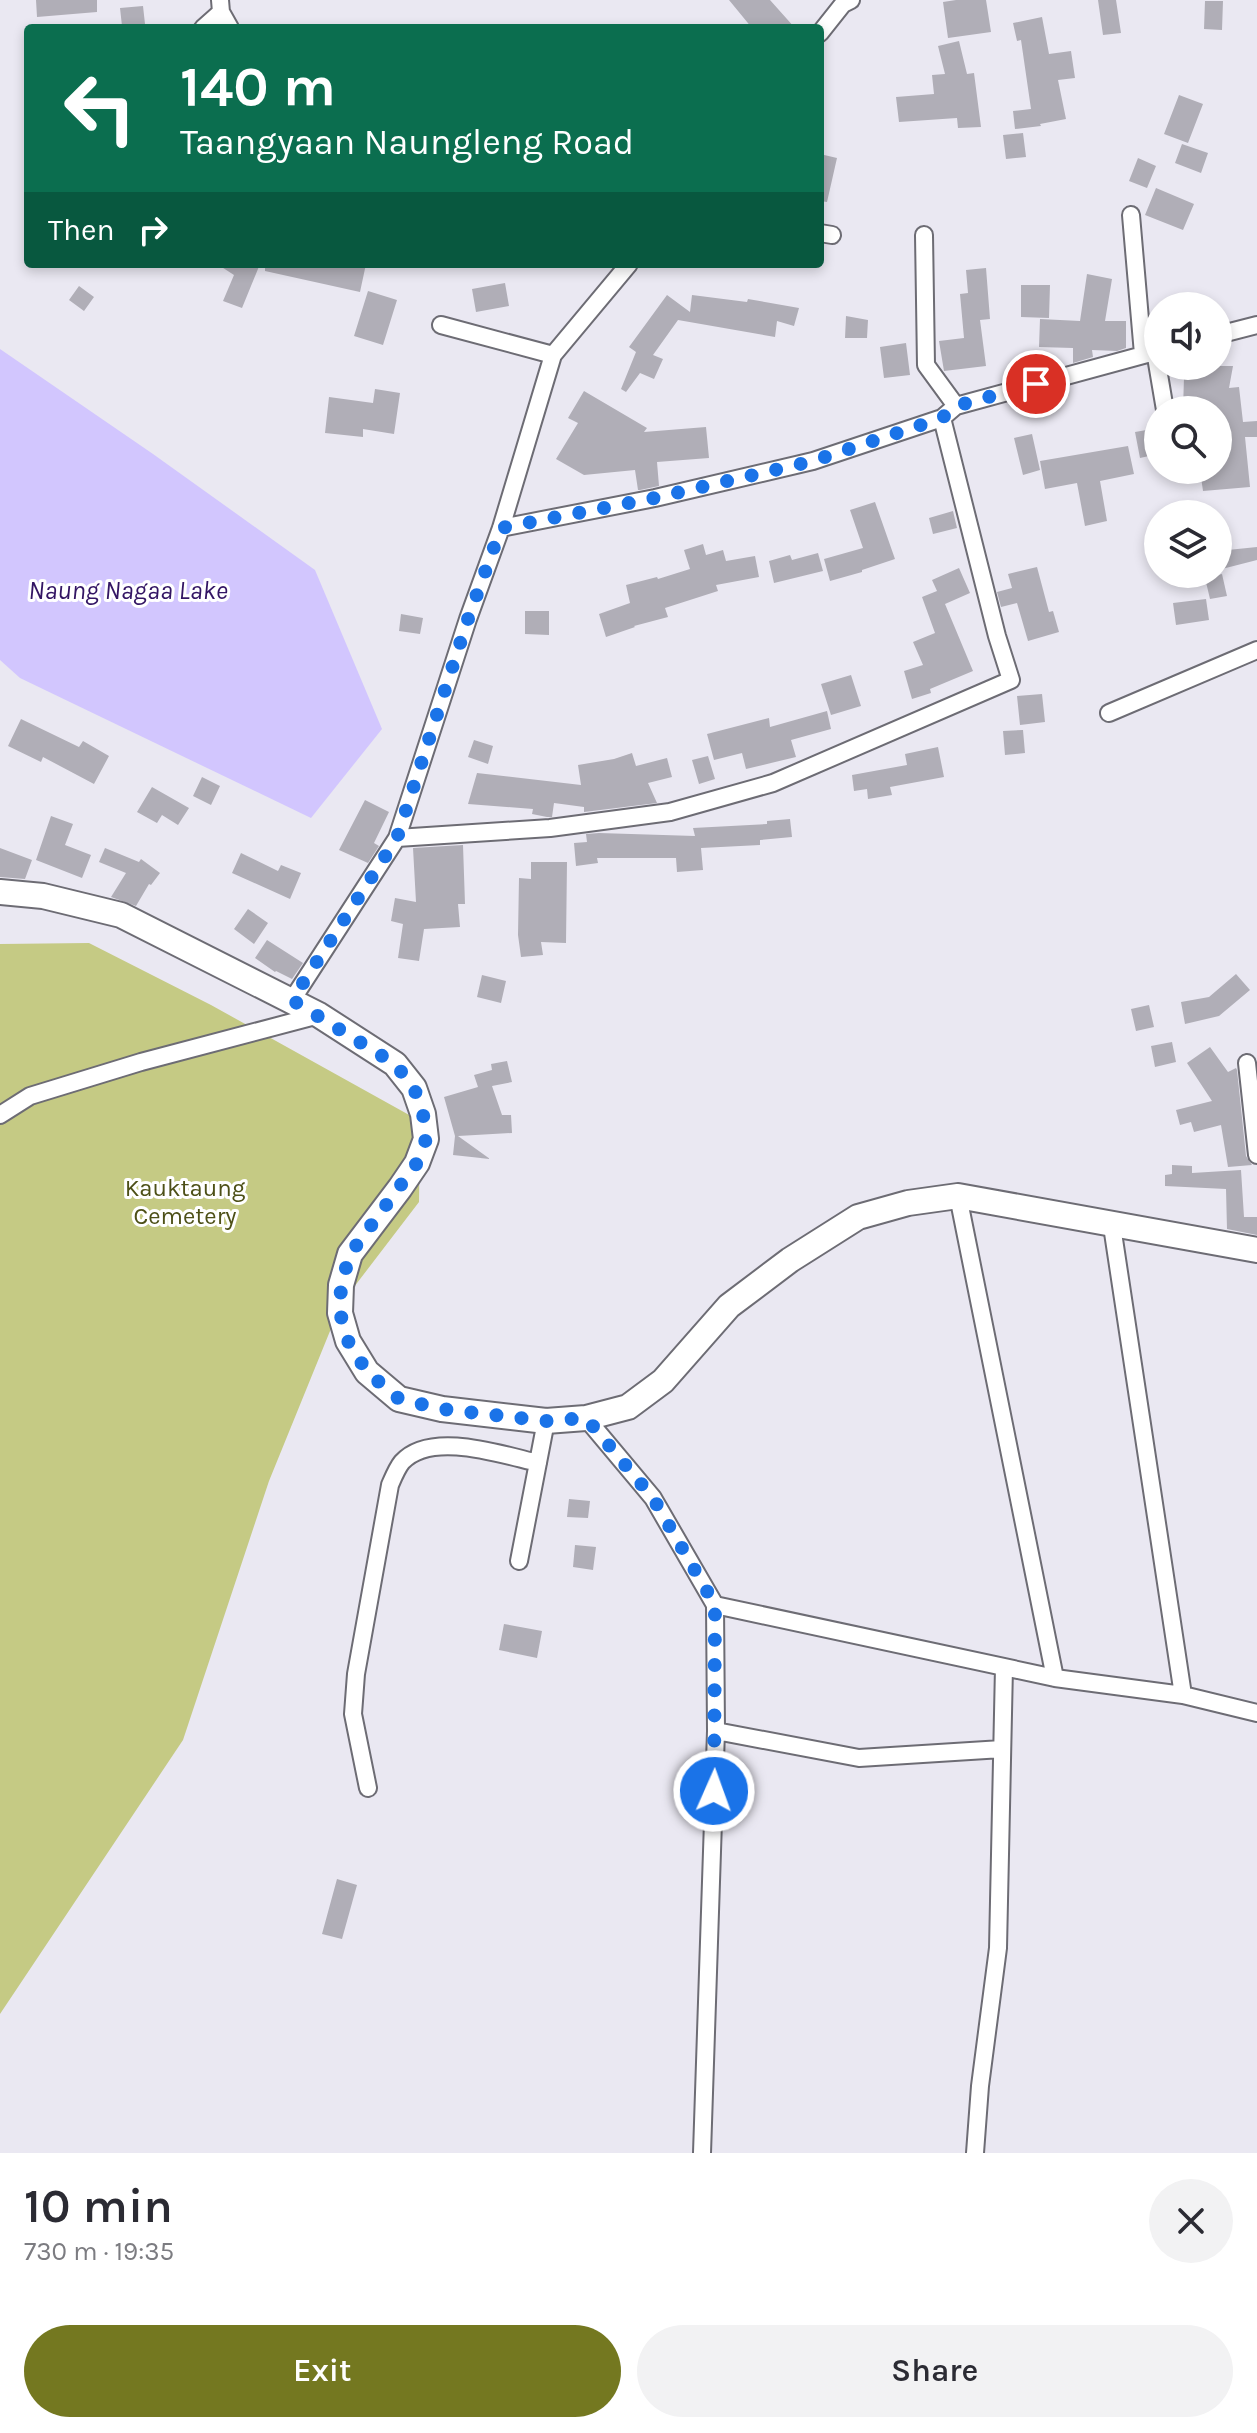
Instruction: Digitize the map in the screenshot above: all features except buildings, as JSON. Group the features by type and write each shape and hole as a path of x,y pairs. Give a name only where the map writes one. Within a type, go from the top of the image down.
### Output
{"street":[{"path":"824,28 843,4 851,0"},
{"path":"206,24 221,6"},
{"path":"1131,215 1144,300"},
{"path":"924,235 926,365 956,406"},
{"path":"292,1000 397,838 501,528 553,355 626,268"},
{"path":"441,325 553,355"},
{"path":"1232,331 1257,325"},
{"path":"501,528 655,498 813,461 942,418 956,406 1144,354"},
{"path":"397,838 550,828 670,812 773,783 1011,680 942,418"},
{"path":"1109,713 1257,650"},
{"path":"0,892 43,896 121,915 319,1015 395,1064 414,1088 423,1114 426,1139 417,1163 350,1254 341,1285 340,1313 348,1341 367,1372 399,1399 442,1409 546,1421 586,1418 628,1407 663,1381 729,1306 790,1260 858,1217 908,1203 958,1196 1257,1250"},
{"path":"0,1115 30,1096 170,1054 319,1015"},
{"path":"1247,1063 1257,1155"},
{"path":"958,1196 1055,1678"},
{"path":"1112,1226 1183,1695"},
{"path":"586,1418 653,1498 715,1605 716,1731 702,2153"},
{"path":"519,1561 546,1421"},
{"path":"368,1788 353,1714 356,1674 390,1485 403,1461 423,1450 460,1445 538,1463"},
{"path":"715,1605 1055,1678 1183,1695 1257,1713"},
{"path":"975,2153 980,2086 998,1948 1004,1667"},
{"path":"716,1731 859,1758 1002,1749"}],"green space":[{"name":"Kauktaung Cemetery","path":"89,943 211,1005 420,1121 419,1202 341,1304 269,1481 183,1740 0,2014 0,944"}],"water":[{"name":"Naung Nagaa Lake","path":"0,349 315,570 382,729 311,818 20,678 0,660"}],"route":[{"path":"714,1791 715,1605 653,1498 586,1418 546,1421 442,1409 399,1399 367,1372 348,1341 340,1313 341,1285 350,1254 417,1163 426,1139 423,1114 414,1088 395,1064 292,1000 397,838 501,528 655,498 813,461 942,418 956,406 1036,384"}]}
